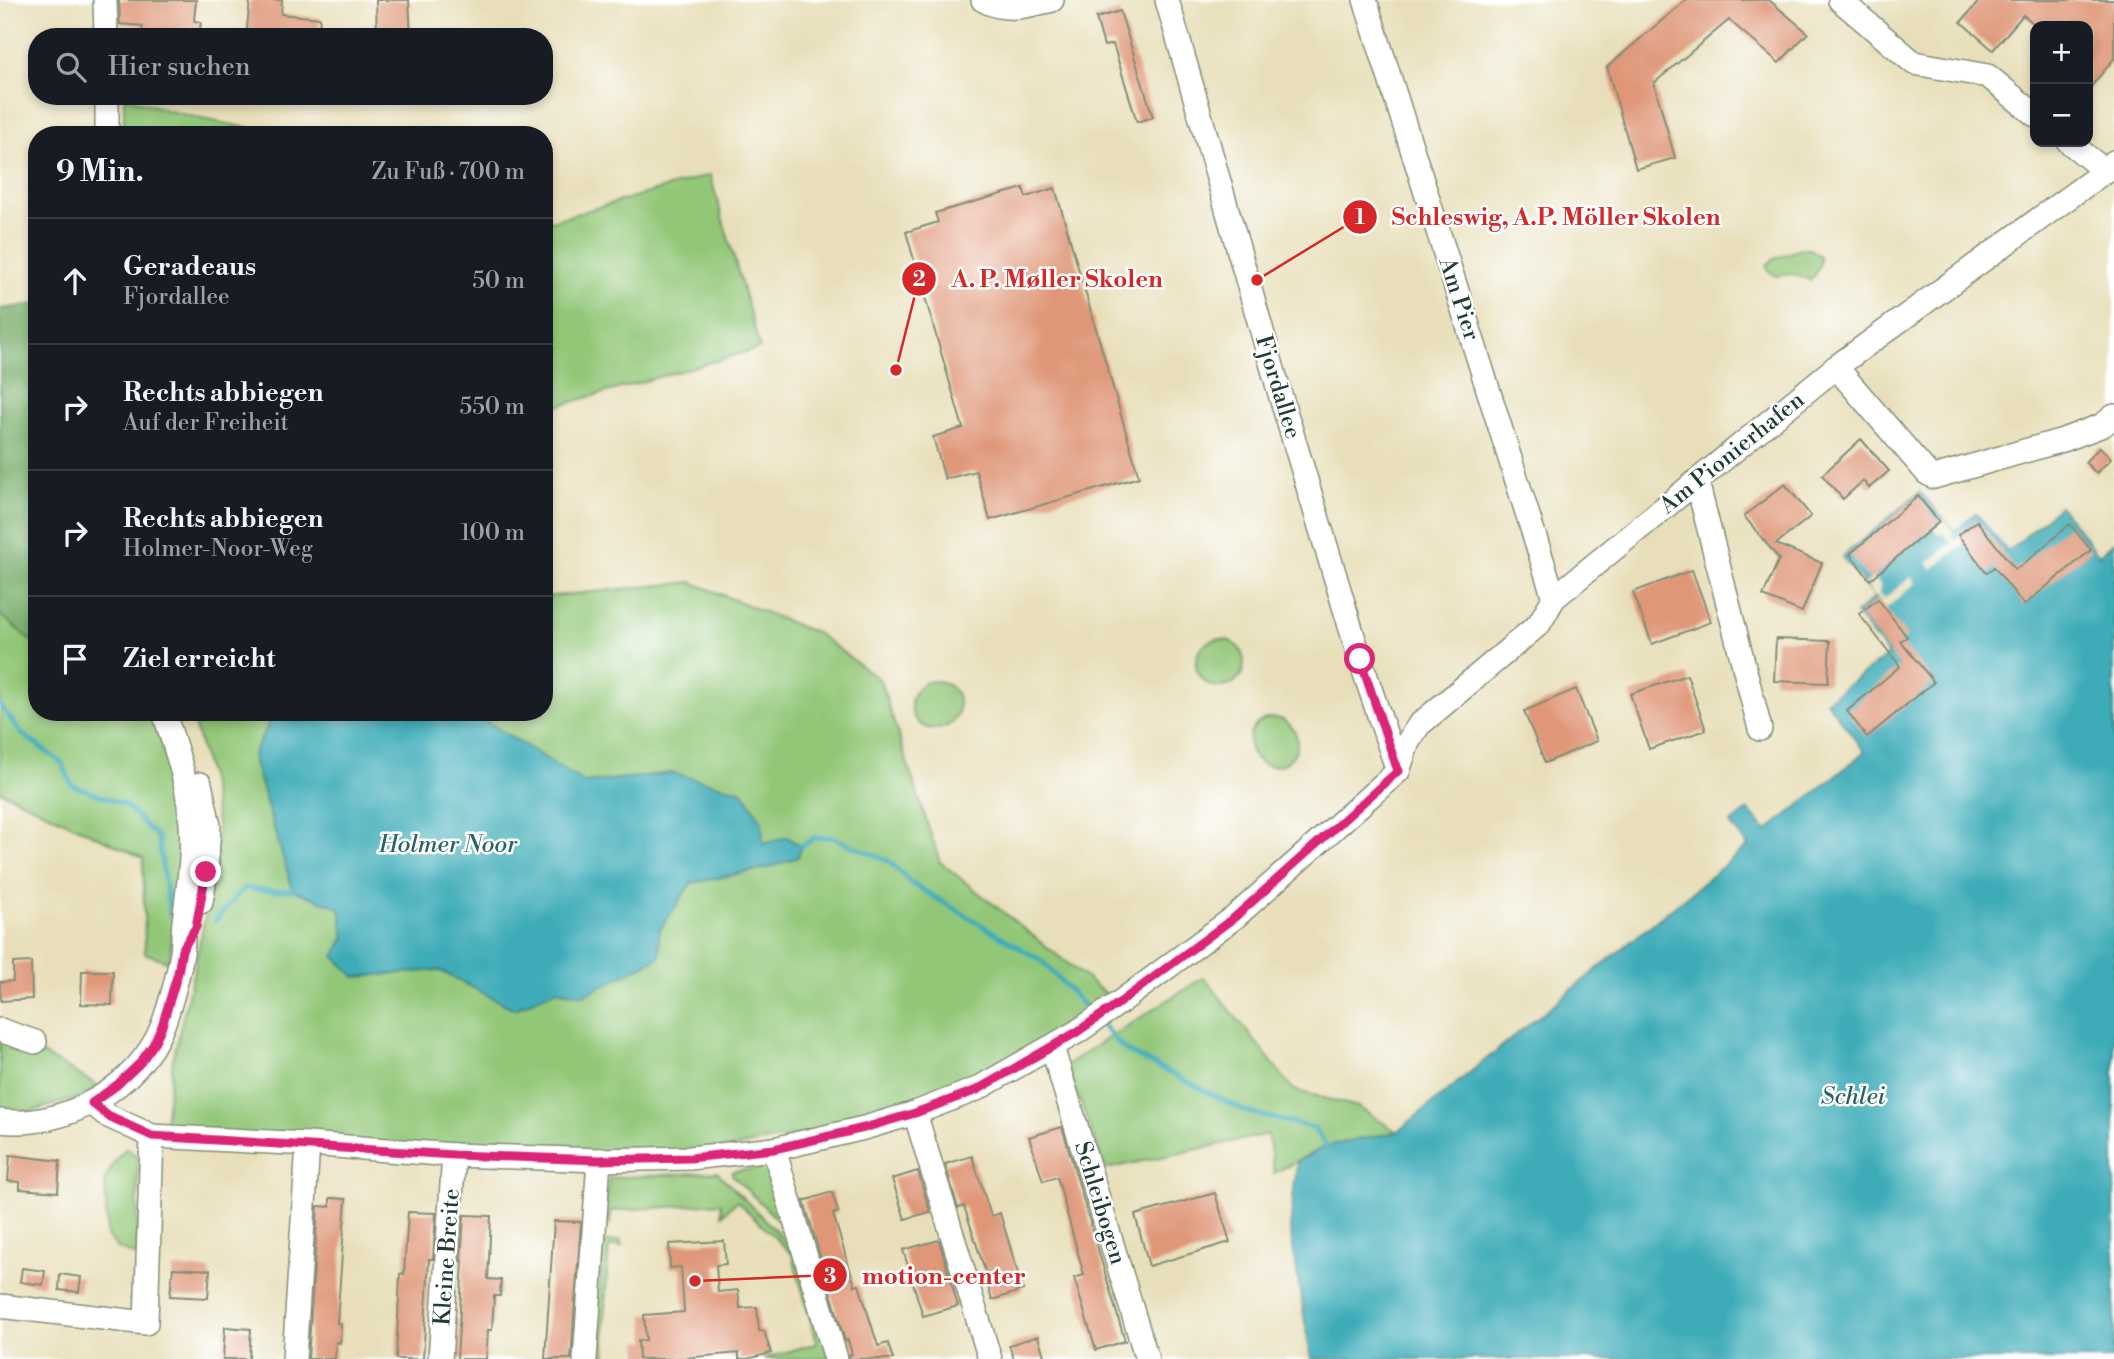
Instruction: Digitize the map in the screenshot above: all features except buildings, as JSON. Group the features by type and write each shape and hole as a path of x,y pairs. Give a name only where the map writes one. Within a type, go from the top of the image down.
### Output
{"street":[{"path":"105,0 106,28"},
{"path":"988,3 1019,8 1052,0"},
{"name":"Fjordallee","path":"1167,0 1276,382 1360,659 1398,771"},
{"name":"Am Pier","path":"1364,0 1554,598"},
{"path":"1840,0 1914,63 1988,76 2030,110"},
{"path":"107,105 107,126"},
{"path":"2076,147 2109,167"},
{"name":"Am Pionierhafen","path":"1398,771 1408,742 1419,725 1539,624 1554,598 1836,367 2109,167"},
{"path":"1836,367 1927,473 1934,477 2063,440 2103,425 2114,416"},
{"path":"1697,482 1760,729"},
{"path":"0,1121 30,1121 60,1115 92,1103 117,1085 140,1063 162,1026 182,950 192,831 189,803 166,721"},
{"path":"182,721 209,826 206,872 196,927 182,950"},
{"path":"92,1103 108,1116 152,1136 454,1155 599,1160 690,1158 774,1149 864,1128 977,1090 1077,1032 1235,917 1398,771"},
{"path":"0,1030 35,1042"},
{"name":"Schleibogen","path":"1052,1047 1147,1359"},
{"path":"915,1113 990,1359"},
{"path":"0,1306 146,1323 152,1136"},
{"path":"294,1359 308,1144"},
{"path":"774,1149 836,1359"},
{"name":"Kleine Breite","path":"440,1359 454,1155"},
{"path":"585,1359 599,1160"}],"green space":[{"path":"124,105 151,105 239,126 124,126"},
{"path":"710,175 760,348 553,407 553,220"},
{"path":"1800,249 1810,249 1820,256 1818,270 1810,281 1794,274 1776,276 1768,270 1767,265 1774,259"},
{"path":"28,305 28,638 0,614 0,309"},
{"path":"691,582 818,634 880,680 940,862 1111,998 1052,1035 978,1073 909,1103 813,1132 731,1148 593,1156 164,1130 173,1059 217,859 217,822 210,780 194,721 268,721 252,756 293,890 340,908 355,977 439,970 514,1009 557,990 584,995 659,931 691,883 768,868 762,844 672,773 585,783 486,721 553,721 553,596"},
{"path":"0,614 28,638 28,721 157,721 186,830 169,962 145,953 143,858 0,791"},
{"path":"1220,639 1237,646 1244,663 1237,680 1220,687 1203,680 1196,663 1203,646"},
{"path":"935,681 952,688 959,705 952,722 935,729 918,722 911,705 918,688"},
{"path":"1273,718 1290,725 1297,742 1290,759 1273,766 1256,759 1249,742 1256,725"},
{"path":"1204,977 1294,1090 1358,1107 1397,1132 1326,1146 1274,1173 1268,1134 1106,1169 1066,1065"},
{"path":"0,1038 31,1048 99,1086 79,1098 17,1115 0,1111"},
{"path":"126,1148 138,1157 137,1256 119,1249 107,1236 105,1179"},
{"path":"771,1167 787,1224 784,1226 732,1175 735,1171"},
{"path":"717,1172 796,1251 831,1359 763,1359 817,1343 792,1254 737,1201 722,1215 721,1203 611,1211 610,1224 604,1221 609,1178"},
{"path":"620,1240 623,1246 609,1247 604,1321 606,1359 595,1359 602,1245"}],"water":[{"name":"Schlei","path":"1920,492 1955,531 1976,513 2008,552 2060,506 2099,555 2114,542 2114,1359 1311,1359 1290,1229 1297,1162 1326,1146 1397,1132 1748,846 1730,824 1748,810 1767,831 1865,752 1826,701 1888,655 1856,614 1875,597 1842,557"},
{"name":"Holmer Noor","path":"268,721 486,721 585,783 672,773 743,791 762,822 763,844 787,837 801,846 798,857 768,868 691,883 659,931 660,957 584,995 557,990 514,1009 439,970 355,977 334,956 345,937 340,908 293,890 252,756 268,726"}],"pier":[{"path":"1944,519 1955,532 1951,534 1956,540 1960,538 1964,543 1932,569 1927,563 1953,543 1943,533 1940,535 1934,527"},
{"path":"1874,577 1881,586 1879,593 1884,599 1911,577 1916,583 1885,609 1865,584"}],"waterway":[{"path":"0,705 22,734 62,763 72,785 125,805 158,838 170,914"},
{"path":"801,846 814,838 832,837 889,861 911,883 1042,961 1091,1013"},
{"path":"215,921 244,888 293,890"},
{"path":"1100,1023 1125,1050 1247,1112 1314,1128 1326,1146"}],"place":[{"name":"Schleswig, A.P. Möller Skolen","path":"1257,280"},
{"name":"A. P. Møller Skolen","path":"896,370"},
{"name":"motion-center","path":"695,1281"}],"route":[{"path":"206,872 196,927 182,950 162,1026 153,1045 140,1063 117,1085 92,1103 108,1116 152,1136 454,1155 599,1160 690,1158 774,1149 864,1128 977,1090 1077,1032 1235,917 1398,771 1360,659"}]}
